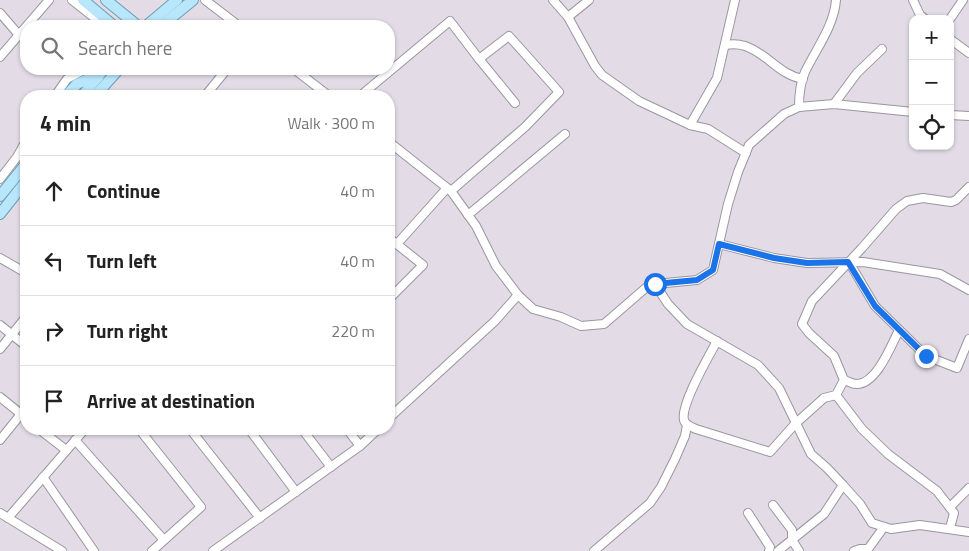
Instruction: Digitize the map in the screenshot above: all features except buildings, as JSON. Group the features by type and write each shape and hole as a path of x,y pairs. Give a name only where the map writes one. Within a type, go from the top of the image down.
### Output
{"main road":[{"path":"83,0 107,20"},
{"path":"106,0 131,20"},
{"path":"153,20 176,0"},
{"path":"168,20 193,0"},
{"path":"72,90 77,84 95,75"},
{"path":"87,90 100,75"},
{"path":"100,90 114,75"},
{"path":"0,196 20,171"},
{"path":"0,214 20,189"}],"street":[{"path":"32,20 49,0"},
{"path":"72,0 97,20"},
{"path":"206,0 231,20"},
{"path":"554,0 568,17 602,75 639,101 690,125 708,128 746,153"},
{"path":"568,17 589,0"},
{"path":"690,125 717,78 735,0"},
{"path":"799,107 803,79 828,27 835,10 836,0"},
{"path":"913,0 921,15"},
{"path":"953,15 963,0"},
{"path":"0,13 19,35 0,58"},
{"path":"395,67 450,21 515,103"},
{"path":"395,293 423,265 397,244 449,189 525,127 559,92 509,36 479,59"},
{"path":"954,42 969,54"},
{"path":"725,44 745,46 788,75 803,79"},
{"path":"834,104 856,73 882,49"},
{"path":"60,90 67,80 76,75"},
{"path":"210,90 222,75"},
{"path":"302,75 321,90"},
{"path":"367,90 385,75"},
{"path":"395,147 449,189 476,226 496,266 518,295 533,310 561,317 581,326 604,324 648,286 697,280 713,270 728,204 749,145 784,114 799,107 834,104 909,112"},
{"path":"954,115 969,116"},
{"path":"468,215 565,134"},
{"path":"0,179 20,152"},
{"path":"900,330 879,368 869,380 856,384 844,380 834,356 809,334 802,324 812,301 896,209 907,201 923,198 951,202 956,200 969,187"},
{"path":"719,244 774,258 807,263 862,262 940,274 969,290"},
{"path":"0,258 20,270"},
{"path":"848,262 875,306 926,356 957,368 969,339"},
{"path":"655,284 668,304 687,324 758,364 779,388 811,454 828,468 860,504 872,523 891,529 920,525 969,532"},
{"path":"395,412 495,320 518,295"},
{"path":"0,349 20,324"},
{"path":"0,326 20,341"},
{"path":"594,551 650,503 661,486 685,436 687,425 684,420 685,405 717,341"},
{"path":"836,396 844,380"},
{"path":"687,425 770,452 795,424 824,398 836,396"},
{"path":"836,396 868,435 888,454 937,490 954,513 950,528"},
{"path":"0,397 20,413"},
{"path":"0,440 20,420"},
{"path":"47,435 66,450"},
{"path":"8,518 80,435"},
{"path":"144,435 201,506 152,551"},
{"path":"195,435 260,518"},
{"path":"253,435 296,492"},
{"path":"307,435 331,467"},
{"path":"352,435 360,446"},
{"path":"214,551 360,446 372,435"},
{"path":"75,440 164,540"},
{"path":"43,477 94,551"},
{"path":"778,551 824,514 843,485"},
{"path":"950,507 969,488"},
{"path":"773,505 792,530 792,540 800,551"},
{"path":"0,513 62,551"},
{"path":"748,513 770,547 769,551"},
{"path":"854,551 868,549 884,526"}],"route":[{"path":"655,284 697,280 713,270 719,244 774,258 807,263 848,262 875,306 926,356"}]}
